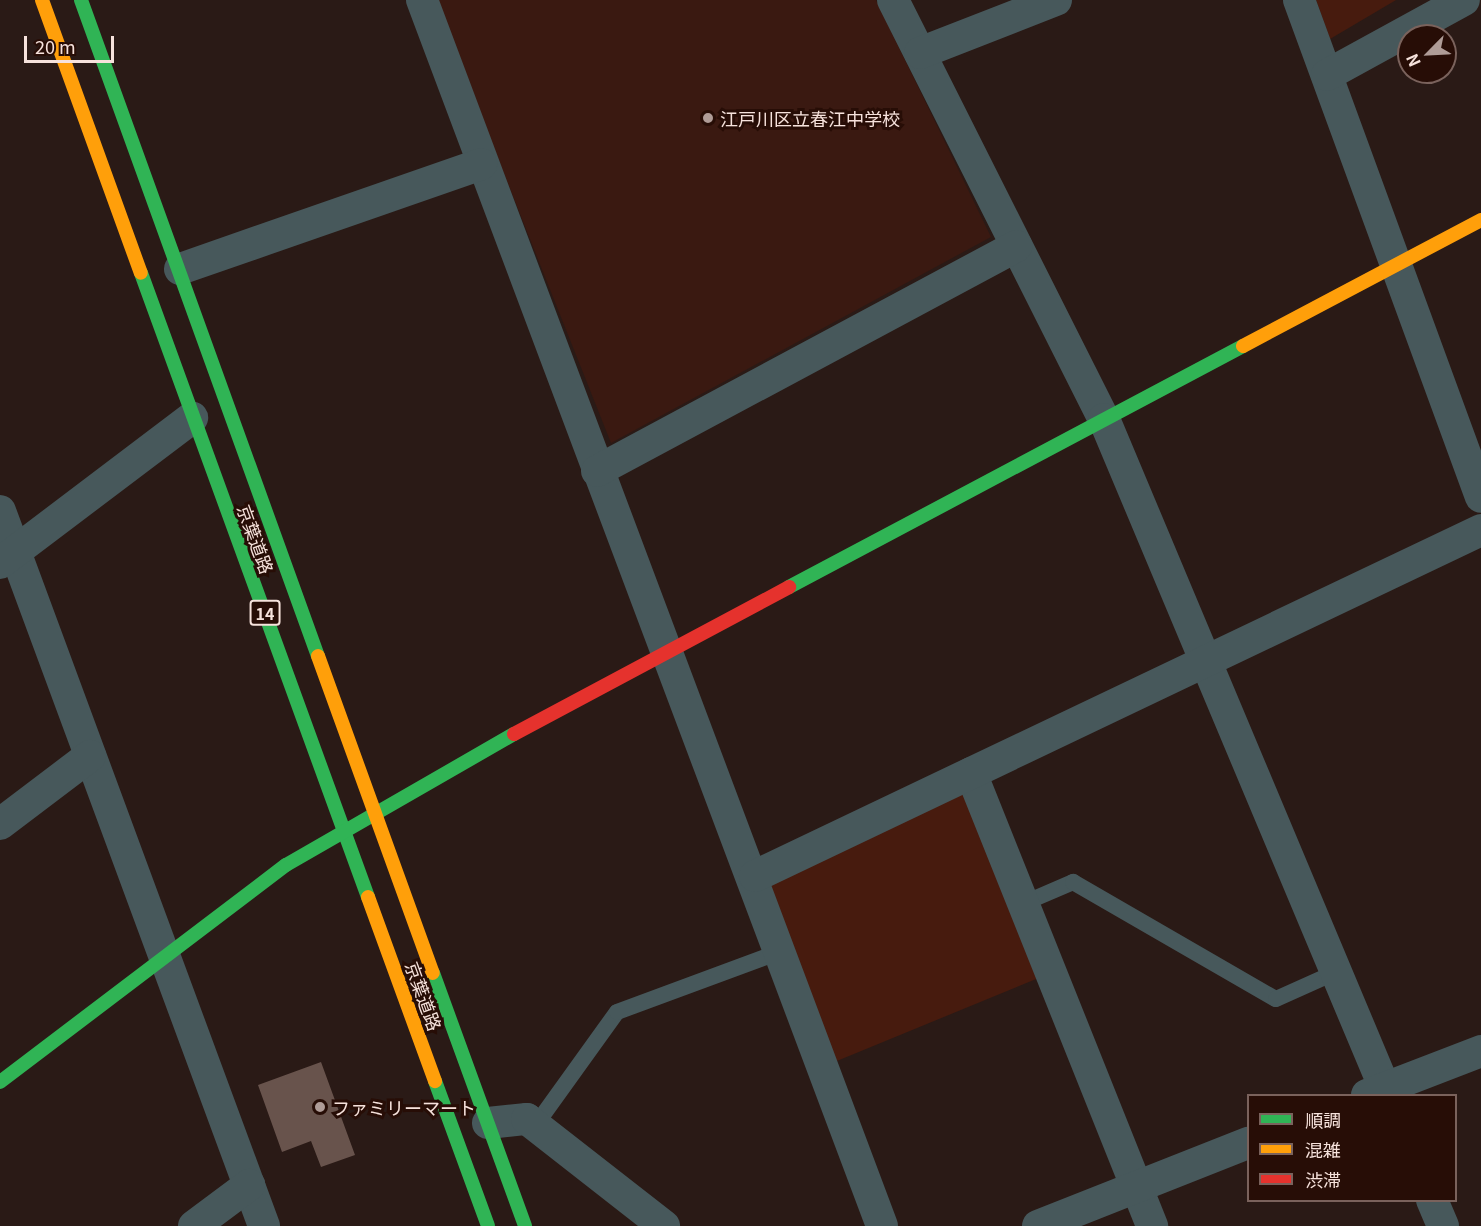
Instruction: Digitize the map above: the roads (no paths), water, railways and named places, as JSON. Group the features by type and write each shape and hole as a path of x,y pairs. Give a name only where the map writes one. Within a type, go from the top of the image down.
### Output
{"main road":[{"name":"京葉道路","path":"42,0 192,418 345,828 488,1226"},
{"name":"京葉道路","path":"81,0 378,809 525,1226"},
{"path":"0,1082 286,866 345,828 667,652 1104,419 1397,267 1481,220"}],"street":[{"path":"422,0 481,164 597,471 754,876 882,1226"},
{"path":"893,0 1104,419 1208,660 1336,972 1380,1093 1481,1051"},
{"path":"920,53 1056,0"},
{"path":"1299,0 1481,497"},
{"path":"1327,75 1464,0"},
{"path":"180,269 481,164"},
{"path":"597,471 1017,246"},
{"path":"8,557 192,418"},
{"path":"0,511 8,557 90,756 264,1226"},
{"path":"754,876 1481,530"},
{"path":"0,824 90,756"},
{"path":"971,773 1152,1226"},
{"path":"488,1123 527,1119 664,1226"},
{"path":"1038,1226 1247,1143"},
{"path":"194,1226 249,1185"},
{"path":"1433,1202 1443,1226"}],"lane":[{"path":"1022,904 1073,882 1276,999 1336,972"},
{"path":"535,1126 617,1012 782,951"}],"place":[{"name":"江戸川区立春江中学校","path":"708,118"},
{"name":"ファミリーマート","path":"320,1107"}]}
